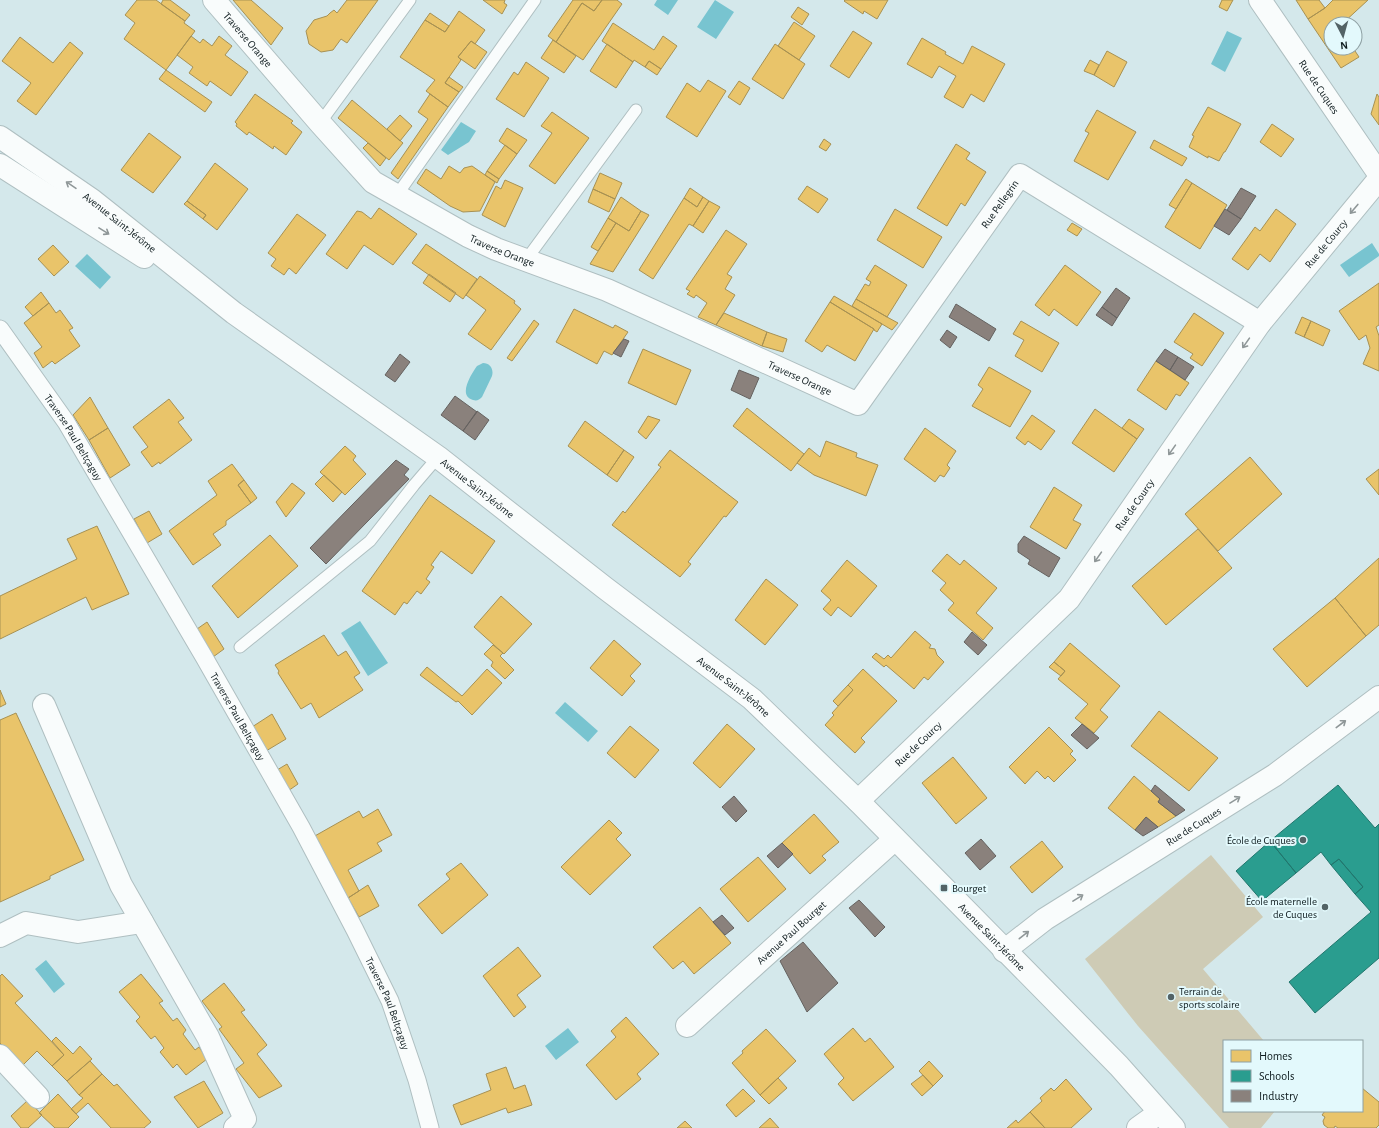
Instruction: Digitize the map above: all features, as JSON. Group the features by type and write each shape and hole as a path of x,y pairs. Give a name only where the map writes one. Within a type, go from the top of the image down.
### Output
{"street":[{"name":"Traverse Orange","path":"214,0 373,182 468,236 496,249 607,290 858,404"},
{"name":"Rue de Cuques","path":"1260,0 1379,174"},
{"name":"Avenue Saint-Jérôme","path":"0,137 92,200 234,313"},
{"name":"Avenue Saint-Jérôme","path":"0,165 234,313 438,457 605,588 752,699 858,801 1119,1066 1159,1113 1174,1128"},
{"name":"Rue Pellegrin","path":"858,404 1020,175 1260,322"},
{"name":"Rue de Courcy","path":"858,801 1069,599 1260,322 1379,179"},
{"name":"Traverse Paul Beltçaguy","path":"0,329 66,422 301,827 390,1001 417,1080 430,1128"},
{"name":"Rue de Cuques","path":"1004,950 1044,919 1275,775 1379,697"},
{"path":"44,705 121,885 208,1037 245,1119 235,1128"},
{"name":"Avenue Paul Bourget","path":"687,1026 895,839"},
{"path":"0,936 26,923 78,932 142,922"},
{"path":"0,1056 38,1097"},
{"path":"1138,1128 1159,1113"}],"lane":[{"path":"320,123 410,0"},
{"path":"397,196 535,0"},
{"path":"526,260 636,110"},
{"path":"240,647 370,542 438,457"}],"shaded area":[{"name":"Terrain de sports scolaire","path":"1211,855 1263,917 1203,969 1263,1040 1223,1040 1223,1112 1274,1112 1261,1128 1229,1128 1138,1026 1085,959"}],"water":[{"path":"657,0 678,0 668,15 654,5"},
{"path":"715,0 734,12 716,39 697,27"},
{"path":"1227,31 1242,38 1225,72 1211,64"},
{"path":"461,122 476,131 469,142 448,155 441,150"},
{"path":"1372,243 1379,256 1349,277 1340,265"},
{"path":"87,254 111,277 100,289 75,266"},
{"path":"483,363 488,364 491,367 492,376 482,397 478,400 473,400 468,398 466,394 467,384 477,366"},
{"path":"360,621 388,663 368,676 341,633"},
{"path":"565,702 598,731 588,742 555,713"},
{"path":"46,960 65,984 54,993 35,969"},
{"path":"568,1028 579,1042 556,1060 545,1046"}],"building: Homes":[{"path":"137,0 156,0 185,21 184,23 195,31 166,70 124,39 135,23 125,15"},
{"path":"163,0 170,0 190,15 185,21 161,4"},
{"path":"233,0 251,0 283,28 271,45"},
{"path":"347,0 378,0 347,43 341,39 333,50 321,52 309,44 306,31 314,20 327,16 334,10 337,13"},
{"path":"483,0 505,0 504,3 507,5 502,14"},
{"path":"573,0 602,0 594,11 582,3 556,42 548,36"},
{"path":"602,0 617,0 622,4 583,60 556,42 582,3 594,11"},
{"path":"888,0 877,19 864,11 863,14 844,1"},
{"path":"1222,0 1233,0 1227,11 1219,7"},
{"path":"1296,0 1319,0 1325,8 1308,19"},
{"path":"1333,0 1368,0 1351,16 1323,16 1323,41 1308,19 1325,8"},
{"path":"798,7 809,14 802,25 791,17"},
{"path":"459,11 485,30 475,44 471,41 458,57 461,60 445,83 459,92 448,107 426,91 435,80 400,57 425,20 445,32"},
{"path":"430,13 449,26 445,32 425,20"},
{"path":"794,22 815,36 799,60 778,46"},
{"path":"613,23 654,50 663,36 677,46 661,69 649,61 645,67 634,60 633,62 602,41"},
{"path":"853,31 872,43 849,78 830,66"},
{"path":"191,36 200,43 203,39 212,46 219,36 232,46 225,55 248,72 231,96 210,81 207,86 189,73 193,67 177,55"},
{"path":"20,37 53,63 70,42 83,53 36,115 17,101 31,83 2,61"},
{"path":"922,38 963,64 972,46 1005,64 984,102 971,94 963,108 944,97 956,76 939,66 932,78 907,64"},
{"path":"553,40 576,56 564,73 541,58"},
{"path":"471,41 487,52 475,69 458,57"},
{"path":"607,44 633,62 616,88 590,71"},
{"path":"775,44 805,64 783,99 752,79"},
{"path":"1107,51 1127,62 1114,87 1094,75"},
{"path":"1333,56 1359,57 1341,68"},
{"path":"1090,60 1099,65 1094,75 1084,71"},
{"path":"649,61 661,69 657,75 645,67"},
{"path":"526,62 549,78 524,117 496,99 514,72 518,75"},
{"path":"166,70 212,102 205,112 159,79"},
{"path":"449,77 463,87 459,92 445,83"},
{"path":"708,80 726,91 697,137 666,117 687,83 700,92"},
{"path":"739,81 750,88 740,105 728,97"},
{"path":"255,94 293,121 291,123 302,132 286,155 274,146 273,149 249,132 247,135 236,126 237,124 235,122"},
{"path":"430,94 448,107 398,179 391,173 428,119 418,112"},
{"path":"1377,94 1379,97 1379,125 1371,114"},
{"path":"352,100 403,143 389,160 338,118"},
{"path":"1208,107 1241,124 1219,161 1208,156 1208,158 1189,147 1194,136 1192,135"},
{"path":"1097,110 1136,132 1108,180 1074,161 1089,133 1085,131"},
{"path":"552,112 589,138 555,184 529,166 552,133 541,126"},
{"path":"400,115 412,126 400,141 387,129"},
{"path":"1272,124 1294,139 1281,157 1260,142"},
{"path":"507,128 527,140 517,154 499,141"},
{"path":"149,133 181,157 153,193 121,170"},
{"path":"824,139 831,144 826,151 819,147"},
{"path":"1154,140 1187,158 1182,166 1150,148"},
{"path":"368,143 386,158 380,166 363,148"},
{"path":"956,144 970,153 966,159 986,172 965,206 961,203 947,226 917,208"},
{"path":"505,145 517,154 499,179 487,171"},
{"path":"215,163 248,189 217,230 203,219 206,215 187,201"},
{"path":"449,166 460,173 464,168 472,166 495,182 480,211 463,212 450,206 417,183 426,169 441,179"},
{"path":"487,171 499,179 497,183 485,175"},
{"path":"600,173 622,183 615,199 593,189"},
{"path":"1186,179 1192,183 1176,209 1169,205"},
{"path":"505,180 523,188 505,227 482,215 496,186 501,189"},
{"path":"1192,183 1227,205 1200,249 1165,227"},
{"path":"807,186 828,199 818,213 798,199"},
{"path":"690,188 703,197 697,207 684,198"},
{"path":"593,189 615,199 609,212 588,202"},
{"path":"621,197 641,211 629,231 608,218"},
{"path":"703,197 709,201 693,226 689,224 653,279 639,270 684,198 697,207"},
{"path":"187,201 206,215 203,219 184,204"},
{"path":"709,201 720,207 703,233 693,226"},
{"path":"379,208 417,234 393,265 364,245 347,269 326,254 357,211 362,212 371,219"},
{"path":"895,209 942,237 923,268 877,240"},
{"path":"1276,209 1296,224 1270,262 1260,254 1248,270 1232,259 1255,227 1260,231"},
{"path":"641,211 649,215 613,272 590,264 616,223 629,231"},
{"path":"297,214 326,235 296,274 289,268 284,275 271,266 276,259 268,253"},
{"path":"608,218 616,223 598,251 591,247"},
{"path":"1072,223 1082,229 1077,236 1067,230"},
{"path":"726,230 747,244 727,274 732,277 725,289 735,295 716,325 698,317 707,303 696,295 694,298 687,294 690,291 686,289"},
{"path":"426,244 477,279 463,299 412,263"},
{"path":"53,245 69,262 54,276 38,259"},
{"path":"875,265 907,285 887,317 856,299 865,284 869,286 871,282 866,279"},
{"path":"1065,265 1101,292 1077,326 1054,309 1049,316 1035,305"},
{"path":"429,274 456,293 450,302 423,283"},
{"path":"480,276 515,301 514,303 521,309 491,350 468,334 486,310 466,295"},
{"path":"1379,283 1379,325 1376,327 1379,336 1379,371 1363,364 1370,348 1366,335 1359,340 1339,311"},
{"path":"41,292 49,303 33,316 25,307"},
{"path":"834,296 882,324 877,332 830,302"},
{"path":"856,299 898,323 892,330 852,306"},
{"path":"830,302 874,329 855,361 827,345 822,352 805,341"},
{"path":"49,303 56,313 60,310 73,328 69,330 80,346 55,364 52,361 43,368 34,353 42,347 24,323"},
{"path":"574,309 613,328 615,325 628,332 612,355 604,351 597,364 556,342"},
{"path":"724,313 767,332 762,346 716,325"},
{"path":"1194,313 1224,333 1202,366 1190,358 1193,354 1174,342"},
{"path":"1302,317 1311,321 1304,337 1295,333"},
{"path":"534,320 539,324 512,361 507,358"},
{"path":"1021,321 1059,343 1042,372 1015,356 1024,340 1013,334"},
{"path":"1311,321 1330,330 1323,346 1304,337"},
{"path":"767,332 787,339 783,352 762,346"},
{"path":"643,349 691,370 676,405 628,383"},
{"path":"1156,361 1189,383 1180,396 1176,394 1166,410 1137,390"},
{"path":"989,367 1031,391 1010,427 972,406 983,389 978,385"},
{"path":"90,397 108,428 89,440 73,415"},
{"path":"169,399 184,418 178,422 192,440 160,464 159,462 152,467 141,452 148,447 133,427"},
{"path":"747,408 804,454 791,471 733,426"},
{"path":"1095,409 1137,439 1114,472 1072,443"},
{"path":"1032,415 1055,431 1041,450 1028,441 1025,445 1016,438"},
{"path":"648,416 660,420 646,439 638,432"},
{"path":"1129,419 1144,429 1137,439 1122,428"},
{"path":"585,421 624,450 607,475 568,446"},
{"path":"108,428 130,465 110,478 89,440"},
{"path":"925,428 956,451 947,465 950,468 944,477 940,475 935,482 904,459"},
{"path":"826,441 857,453 856,457 878,465 866,496 814,475 797,463 809,448 820,457"},
{"path":"345,446 356,456 353,460 366,474 345,495 320,472"},
{"path":"624,450 634,457 617,482 607,475"},
{"path":"670,450 738,502 726,517 724,516 688,562 691,564 680,577 612,525 623,511 625,513 661,467 658,465"},
{"path":"1250,457 1282,494 1218,551 1185,514"},
{"path":"232,464 244,480 238,485 251,503 226,521 226,525 213,534 221,545 193,565 169,531 217,495 208,481"},
{"path":"1379,469 1379,495 1366,479"},
{"path":"324,475 342,492 333,502 315,484"},
{"path":"244,480 257,498 251,503 238,485"},
{"path":"292,483 305,493 286,517 276,502"},
{"path":"1054,487 1082,505 1073,520 1081,524 1066,549 1030,527"},
{"path":"430,495 495,541 472,574 441,551 431,565 434,567 426,579 430,582 421,594 417,591 407,604 404,602 395,615 362,591"},
{"path":"149,511 162,534 147,543 134,519"},
{"path":"97,526 129,594 92,610 86,597 0,639 0,596 77,559 67,539"},
{"path":"1198,529 1232,568 1166,625 1132,586"},
{"path":"270,535 298,566 238,618 212,586"},
{"path":"947,554 960,565 964,560 997,588 976,613 993,628 983,640 948,610 954,603 940,590 946,583 932,571"},
{"path":"1379,558 1379,625 1366,636 1335,598"},
{"path":"847,560 877,586 851,617 838,607 831,616 823,609 831,600 821,591"},
{"path":"766,579 798,605 765,645 735,620"},
{"path":"501,596 532,624 504,654 474,627"},
{"path":"1335,598 1366,636 1307,687 1273,649"},
{"path":"207,622 224,649 213,657 197,629"},
{"path":"915,631 931,645 929,648 935,649 937,655 944,662 928,680 924,677 914,689 886,665 884,667 872,657 876,653 884,659 888,655 891,658"},
{"path":"324,635 338,656 346,651 360,673 354,677 363,690 319,718 311,703 301,709 278,673 279,671 275,665"},
{"path":"614,640 641,664 630,676 635,681 622,696 590,668"},
{"path":"1070,643 1120,686 1100,710 1108,717 1094,733 1075,718 1088,704 1058,679 1065,671 1054,662"},
{"path":"493,645 503,653 500,656 514,670 505,679 491,666 493,662 484,654"},
{"path":"1054,662 1065,671 1061,676 1049,667"},
{"path":"427,667 462,696 487,669 502,683 472,715 458,701 456,702 420,675"},
{"path":"863,669 897,701 861,738 865,742 855,753 825,725 834,715 832,713 853,690 848,685"},
{"path":"848,685 853,690 838,706 833,701"},
{"path":"0,690 6,704 0,707"},
{"path":"1159,711 1218,758 1189,791 1131,746"},
{"path":"16,713 84,860 50,876 50,879 0,902 0,720"},
{"path":"272,714 286,739 266,751 252,727"},
{"path":"727,724 755,749 720,788 693,763"},
{"path":"630,726 659,750 635,778 607,753"},
{"path":"1049,727 1073,751 1070,754 1076,760 1054,782 1048,776 1045,779 1037,771 1025,784 1009,767"},
{"path":"953,757 987,798 956,824 922,783"},
{"path":"287,764 298,784 288,791 277,770"},
{"path":"1134,776 1160,799 1158,802 1176,816 1158,827 1146,817 1135,830 1108,808"},
{"path":"378,809 392,835 377,843 382,851 348,870 359,891 348,898 313,837 359,811 363,818"},
{"path":"814,814 839,842 822,856 826,860 810,874 782,843"},
{"path":"609,820 622,833 616,839 631,855 590,895 561,867"},
{"path":"1042,841 1063,867 1032,893 1010,867"},
{"path":"758,857 786,889 748,922 720,889"},
{"path":"461,863 488,895 442,934 418,905 450,879 446,874"},
{"path":"368,885 379,906 359,917 348,898"},
{"path":"700,907 731,943 694,974 683,961 673,969 653,947"},
{"path":"518,947 541,976 517,995 526,1007 514,1017 483,976"},
{"path":"2,974 23,996 15,1003 64,1055 52,1066 37,1051 22,1066 0,1043 0,976"},
{"path":"141,974 163,1001 159,1003 173,1021 177,1018 186,1030 183,1034 195,1050 199,1047 207,1059 186,1075 177,1064 173,1068 160,1052 164,1048 155,1036 151,1039 136,1021 140,1017 119,992"},
{"path":"224,983 245,1010 241,1012 267,1045 257,1054 282,1086 259,1098 236,1069 244,1063 219,1029 222,1027 202,1001"},
{"path":"626,1017 659,1054 637,1074 641,1079 616,1100 586,1065 616,1037 611,1031"},
{"path":"853,1028 865,1042 870,1038 894,1067 853,1101 838,1084 844,1078 824,1054"},
{"path":"766,1029 796,1061 760,1095 732,1063 743,1053 742,1051"},
{"path":"56,1037 73,1054 80,1046 92,1059 67,1081 52,1066 64,1055 52,1041"},
{"path":"90,1061 102,1074 79,1095 67,1081"},
{"path":"929,1061 943,1076 933,1086 919,1071"},
{"path":"506,1067 514,1089 525,1085 532,1105 508,1113 506,1108 461,1125 453,1105 491,1090 486,1074"},
{"path":"102,1074 114,1086 117,1084 151,1122 144,1128 111,1128 88,1103 76,1114 71,1109 83,1098 79,1095"},
{"path":"923,1075 933,1086 922,1096 911,1084"},
{"path":"778,1078 787,1088 769,1104 760,1095"},
{"path":"1066,1079 1092,1109 1071,1128 1045,1128 1030,1112 1042,1101 1040,1098 1051,1088 1054,1091"},
{"path":"204,1081 223,1113 198,1128 174,1097"},
{"path":"743,1089 755,1101 736,1117 726,1105"},
{"path":"1363,1089 1379,1102 1379,1125 1376,1128 1338,1128 1335,1126 1334,1128 1328,1128 1324,1125 1323,1121 1325,1117 1322,1115 1324,1112 1363,1112"},
{"path":"58,1094 79,1117 68,1128 55,1128 39,1113"},
{"path":"28,1100 42,1115 28,1128 21,1128 11,1116"},
{"path":"1030,1112 1045,1128 1007,1128 1016,1120 1018,1123"},
{"path":"770,1118 779,1128 759,1128"},
{"path":"685,1121 692,1128 677,1128"}],"building: Schools":[{"path":"1338,785 1375,828 1379,824 1379,958 1315,1013 1289,982 1371,912 1355,894 1363,887 1339,859 1331,865 1321,852 1296,873 1270,841"},
{"path":"1270,841 1296,873 1262,901 1236,871"},
{"path":"1339,859 1363,887 1355,894 1331,865"}],"building: Industry":[{"path":"1241,188 1256,196 1241,219 1227,210"},
{"path":"1225,209 1241,219 1229,235 1214,226"},
{"path":"1116,288 1130,298 1117,318 1102,307"},
{"path":"956,304 996,329 989,341 949,317"},
{"path":"1102,307 1117,318 1112,326 1096,315"},
{"path":"947,330 957,337 950,348 940,340"},
{"path":"624,339 629,341 621,357 613,353"},
{"path":"1165,349 1178,357 1170,370 1156,361"},
{"path":"400,354 410,362 395,382 385,375"},
{"path":"1178,357 1194,367 1185,380 1170,370"},
{"path":"739,370 759,378 750,399 731,390"},
{"path":"455,396 477,412 463,431 441,415"},
{"path":"477,411 489,420 475,440 463,431"},
{"path":"396,460 409,469 404,475 409,479 326,564 310,548"},
{"path":"1024,536 1060,558 1049,577 1028,564 1030,560 1018,552 1018,544"},
{"path":"972,632 987,645 978,655 964,642"},
{"path":"1082,724 1099,738 1087,749 1071,735"},
{"path":"1155,785 1185,810 1176,816 1158,802 1160,799 1151,791"},
{"path":"734,796 747,811 736,822 722,807"},
{"path":"1146,817 1158,827 1143,836 1135,830"},
{"path":"981,839 996,856 980,870 965,853"},
{"path":"782,843 793,854 778,868 767,856"},
{"path":"859,900 885,927 875,937 849,908"},
{"path":"722,915 734,928 725,935 713,922"},
{"path":"803,942 838,983 807,1012 780,961"}],"place":[{"name":"École de Cuques","path":"1303,840"},
{"name":"Bourget","path":"944,888"},
{"name":"École maternelle de Cuques","path":"1325,907"},
{"name":"Terrain de sports scolaire","path":"1171,997"}]}
